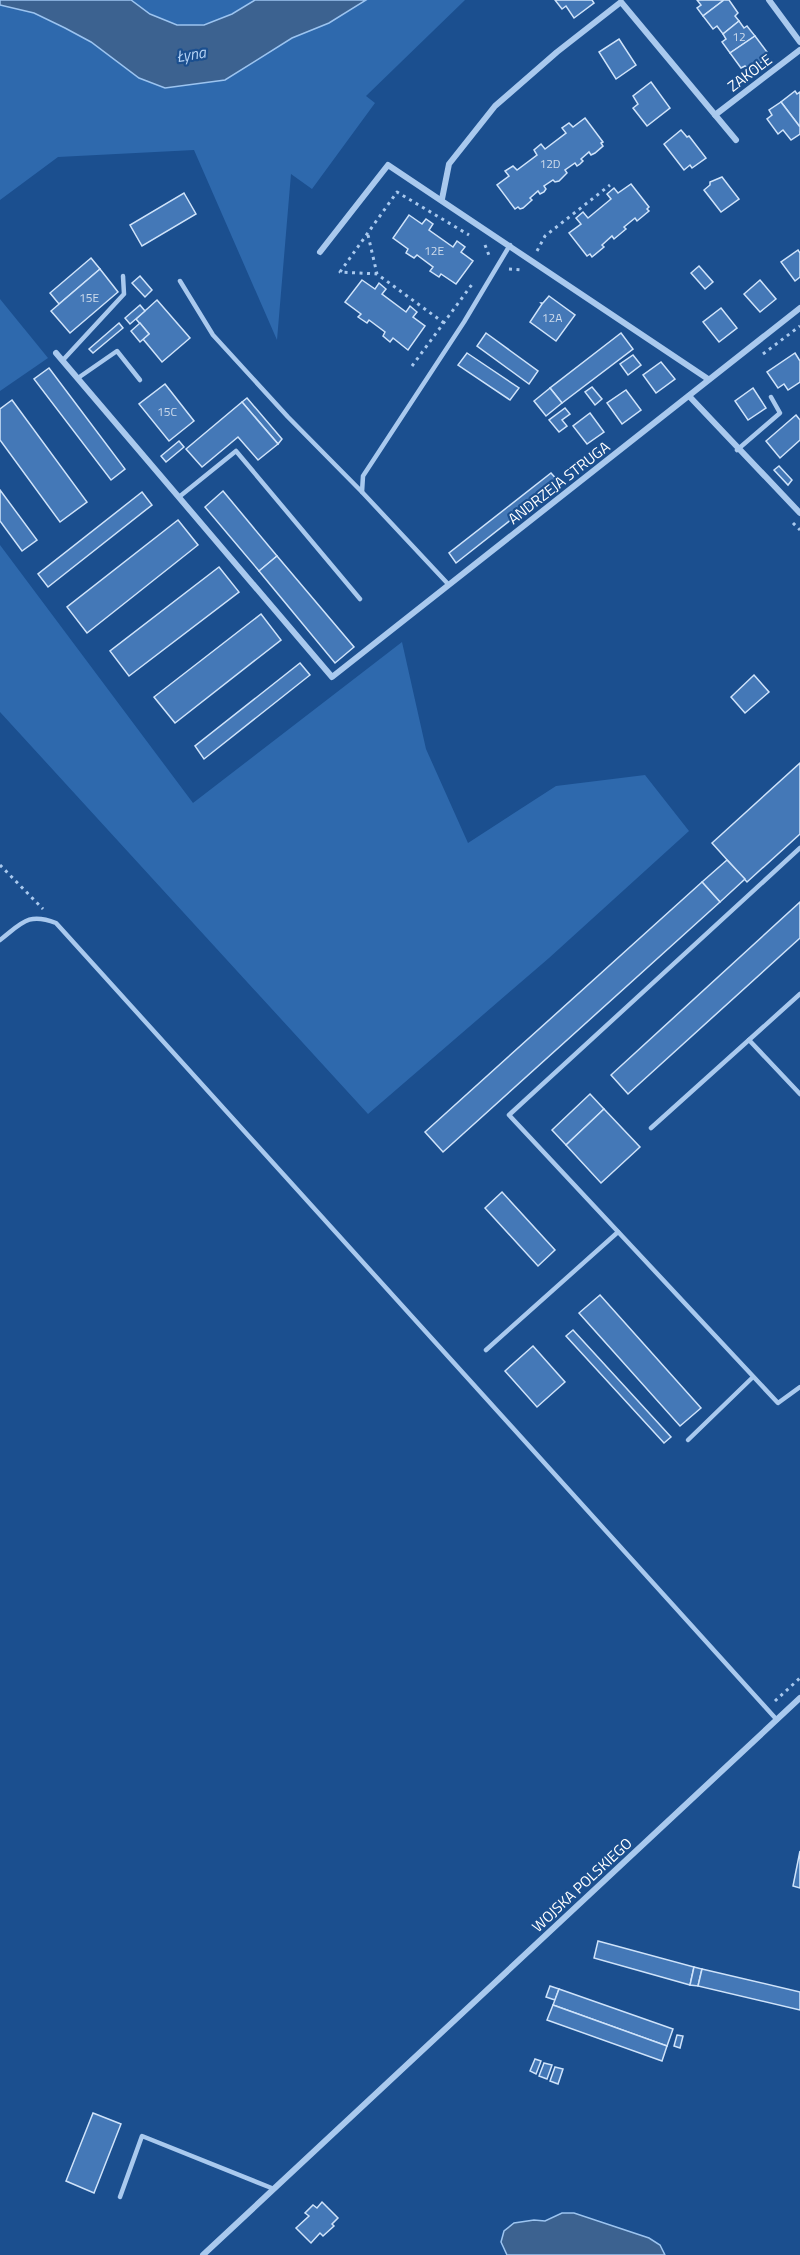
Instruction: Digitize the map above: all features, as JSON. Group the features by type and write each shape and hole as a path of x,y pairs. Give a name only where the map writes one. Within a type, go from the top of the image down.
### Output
{"street":[{"path":"769,0 800,42"},
{"path":"442,199 449,164 495,106 557,52 621,2 736,140"},
{"name":"ZAKOLE","path":"715,115 800,50"},
{"path":"320,252 388,165 708,379"},
{"name":"ANDRZEJA STRUGA","path":"179,497 332,677 800,308"},
{"path":"56,353 179,497"},
{"path":"689,396 737,450 800,513"},
{"name":"WOJSKA POLSKIEGO","path":"203,2255 800,1698"}],"lane":[{"path":"362,492 363,476 464,322 510,245"},
{"path":"63,360 124,294 123,276"},
{"path":"180,281 213,335 449,585"},
{"path":"78,378 117,351 140,380"},
{"path":"737,450 780,413 771,397"},
{"path":"179,497 236,451 360,599"},
{"path":"800,848 509,1115 778,1403 800,1387"},
{"path":"0,940 23,922 40,916 56,922 777,1720"},
{"path":"651,1128 800,994"},
{"path":"749,1040 800,1094"},
{"path":"486,1350 618,1232"},
{"path":"688,1440 753,1377"},
{"path":"120,2197 142,2136 274,2189"}],"path":[{"path":"535,257 545,236 610,185"},
{"path":"444,323 377,274 340,272 397,192 487,246 490,259"},
{"path":"368,235 377,274"},
{"path":"412,366 478,276"},
{"path":"754,361 800,326"},
{"path":"0,865 56,922"},
{"path":"767,1708 800,1678"}],"shaded area":[{"path":"131,0 255,0 221,18 193,26 164,20"},
{"path":"366,0 465,0 366,96 375,103 312,189 291,174 277,340 194,150 58,157 0,200 0,5 34,13 65,28 91,42 139,78 165,88 225,80 292,38 329,23"},
{"path":"0,299 48,358 0,391"},
{"path":"0,545 193,803 402,642 426,749 468,843 556,786 645,775 689,831 549,958 368,1114 0,712"}],"water":[{"name":"Łyna","path":"0,0 131,0 150,14 177,25 204,25 232,14 255,0 366,0 329,23 292,38 225,80 165,88 139,78 91,42 65,28 34,13 0,5"},
{"path":"562,2213 574,2213 649,2238 660,2245 665,2255 507,2255 501,2242 504,2231 514,2223 545,2221"}],"building":[{"path":"555,0 592,0 594,3 574,18 566,6 562,9"},
{"path":"697,0 724,0 703,16 697,8 701,5"},
{"path":"724,0 729,0 738,13 735,16 739,21 723,34 717,26 713,29 703,16"},
{"path":"739,21 744,28 747,26 755,36 730,53 722,42 726,39 723,34"},
{"path":"755,36 767,52 764,54 767,58 749,71 745,66 741,68 730,53"},
{"path":"619,39 636,65 616,79 599,52"},
{"path":"651,82 670,108 647,126 633,108 638,104 633,96"},
{"path":"795,91 797,94 800,92 800,127 781,102"},
{"path":"781,102 800,127 800,134 791,140 783,130 778,134 767,119 772,115 769,110"},
{"path":"585,118 603,142 601,143 603,146 591,155 589,152 577,166 575,163 565,170 567,173 559,181 553,180 544,186 546,189 544,192 540,194 538,191 523,208 515,209 497,185 509,176 505,171 513,166 517,170 537,155 534,150 541,144 545,149 566,133 562,128 569,123 573,127"},
{"path":"681,130 687,137 689,136 706,158 692,168 690,165 684,170 664,144"},
{"path":"722,177 739,199 721,212 704,190 710,182"},
{"path":"631,184 649,207 647,209 649,211 637,221 635,218 614,239 612,236 592,257 590,254 587,256 569,233 581,224 576,218 583,212 588,218 611,199 607,194 614,188 618,193"},
{"path":"184,193 196,214 142,246 130,225"},
{"path":"409,215 422,224 426,219 433,224 429,230 453,247 457,241 465,247 461,252 473,261 456,284 441,274 439,277 430,271 433,267 417,255 414,258 406,253 408,249 393,238"},
{"path":"798,250 800,277 795,281 781,262"},
{"path":"91,258 100,269 59,304 50,293"},
{"path":"699,266 713,282 705,289 691,273"},
{"path":"100,269 118,292 70,333 51,311"},
{"path":"140,276 152,290 145,297 132,283"},
{"path":"362,280 375,289 379,283 386,289 382,294 406,312 410,306 417,312 413,317 425,326 408,350 393,338 390,342 383,336 385,332 369,320 367,323 358,317 361,314 345,302"},
{"path":"760,280 776,299 760,312 744,294"},
{"path":"549,296 575,315 556,341 530,322 541,303"},
{"path":"157,300 190,338 162,362 143,339 149,334 136,319"},
{"path":"140,305 145,311 130,324 125,318"},
{"path":"721,308 737,328 719,342 703,322"},
{"path":"119,323 123,328 93,353 89,349"},
{"path":"140,323 149,334 140,342 131,331"},
{"path":"486,333 538,371 529,384 477,346"},
{"path":"621,333 633,349 562,403 550,388"},
{"path":"467,353 519,388 510,400 458,365"},
{"path":"795,353 800,361 800,382 788,390 784,384 778,388 767,372"},
{"path":"633,355 641,365 628,375 620,364"},
{"path":"661,362 675,379 656,393 643,375"},
{"path":"49,368 125,469 111,480 34,379"},
{"path":"165,384 194,421 169,441 139,404"},
{"path":"592,387 602,399 595,405 585,392"},
{"path":"550,388 562,403 546,416 534,401"},
{"path":"753,388 766,408 748,420 735,401"},
{"path":"626,390 641,410 622,424 607,403"},
{"path":"247,398 282,439 278,444 242,402"},
{"path":"12,400 87,502 60,522 0,440 0,409"},
{"path":"242,402 278,444 258,460 238,437 202,467 186,449"},
{"path":"565,408 570,414 562,420 567,426 559,432 549,420"},
{"path":"590,413 604,432 587,444 573,426"},
{"path":"796,415 800,420 800,440 780,458 766,441"},
{"path":"179,441 184,447 166,462 161,456"},
{"path":"779,466 792,480 788,485 774,470"},
{"path":"551,473 559,482 456,563 449,553"},
{"path":"0,490 37,540 22,551 0,521"},
{"path":"223,491 277,556 259,571 205,507"},
{"path":"142,492 152,505 48,587 38,574"},
{"path":"178,520 198,545 87,633 67,607"},
{"path":"277,556 354,647 335,663 259,571"},
{"path":"219,567 239,592 129,676 110,651"},
{"path":"261,614 281,640 175,723 154,697"},
{"path":"300,663 310,675 204,759 195,746"},
{"path":"754,675 769,692 745,713 731,697"},
{"path":"800,763 800,834 747,882 712,843"},
{"path":"727,860 745,879 720,902 702,882"},
{"path":"702,882 720,902 443,1152 425,1132"},
{"path":"800,902 800,938 628,1094 611,1075"},
{"path":"590,1094 604,1109 566,1145 552,1130"},
{"path":"604,1109 640,1147 601,1183 566,1145"},
{"path":"502,1192 555,1250 538,1266 485,1208"},
{"path":"600,1295 701,1408 680,1426 579,1313"},
{"path":"573,1330 671,1437 664,1443 566,1336"},
{"path":"533,1346 565,1382 537,1407 505,1371"},
{"path":"800,1851 800,1888 793,1886"},
{"path":"598,1941 694,1967 690,1985 594,1958"},
{"path":"694,1967 702,1969 698,1986 690,1985"},
{"path":"702,1969 800,1992 800,2010 698,1986"},
{"path":"550,1986 559,1989 555,2000 546,1997"},
{"path":"559,1989 673,2029 667,2046 553,2005"},
{"path":"553,2005 667,2046 662,2061 547,2020"},
{"path":"677,2035 683,2036 680,2048 674,2046"},
{"path":"535,2059 541,2061 536,2074 530,2071"},
{"path":"544,2063 552,2065 547,2079 539,2076"},
{"path":"555,2067 563,2069 558,2084 550,2081"},
{"path":"93,2113 121,2124 94,2193 66,2181"},
{"path":"322,2202 338,2218 332,2224 334,2226 323,2236 320,2233 311,2243 296,2228 309,2216 305,2213 313,2205 317,2208"}]}
